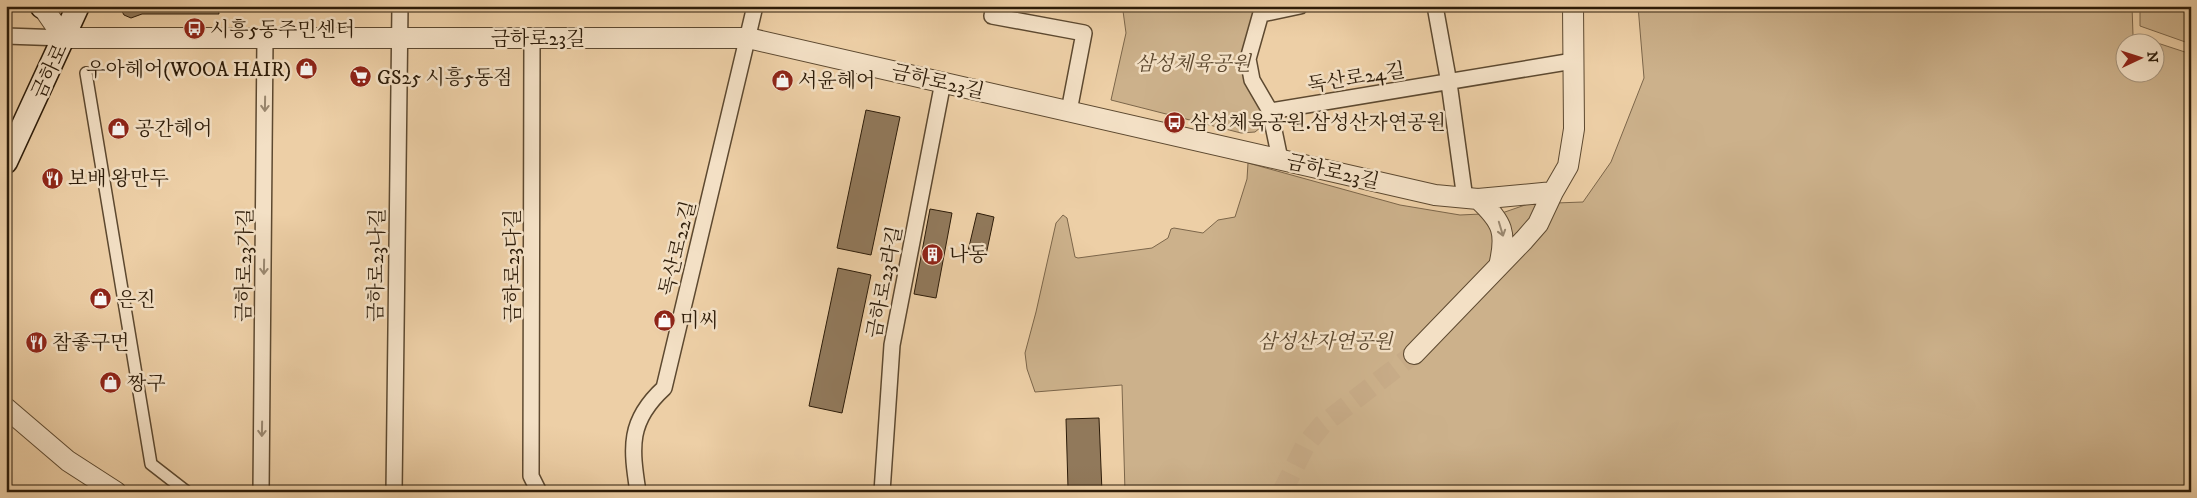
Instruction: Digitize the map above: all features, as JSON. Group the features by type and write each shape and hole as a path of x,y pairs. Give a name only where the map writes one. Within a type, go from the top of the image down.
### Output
{"main road":[{"name":"금하로","path":"6,162 78,6"}],"street":[{"path":"42,6 64,38"},
{"name":"금하로23나길","path":"394,492 400,6"},
{"name":"독산로22길","path":"638,492 633,460 635,431 641,414 664,388 755,6"},
{"path":"994,6 992,16 1084,33 1069,111"},
{"path":"1280,159 1270,111 1252,80 1248,59 1263,10 1300,6"},
{"path":"1436,6 1472,199 1496,216 1501,227 1503,247 1499,266"},
{"path":"1414,354 1538,224 1568,166 1574,129 1573,6"},
{"path":"6,36 64,38"},
{"name":"금하로23길","path":"64,38 748,38 1435,195 1472,199 1553,192"},
{"name":"금하로23가길","path":"261,492 265,38"},
{"name":"금하로23다길","path":"532,38 532,476 539,492"},
{"name":"독산로24길","path":"1270,111 1449,83 1573,61"},
{"path":"86,73 151,464 187,492"},
{"name":"금하로23라길","path":"882,492 892,345 943,82"},
{"path":"6,408 68,461 116,492"}],"green space":[{"name":"삼성체육공원","path":"1125,6 1245,6 1260,19 1252,44 1266,123 1255,132 1241,133 1111,100 1126,33 1123,11"},
{"name":"삼성산자연공원","path":"1638,6 2132,6 2133,32 2114,32 2114,82 2164,82 2164,45 2191,54 2191,492 1125,492 1122,385 1035,392 1027,369 1025,353 1056,223 1063,215 1067,218 1075,257 1078,258 1152,248 1168,238 1171,229 1203,233 1218,220 1235,217 1247,179 1248,163 1400,205 1460,215 1502,213 1528,204 1583,202 1611,162 1644,78"},
{"path":"2140,6 2191,6 2191,44 2164,34 2164,32 2157,32 2140,26"}],"building":[{"path":"119,6 218,6 219,14 142,14 131,18 124,15"},
{"path":"866,110 900,117 871,255 837,248"},
{"name":"나동","path":"930,209 952,213 936,298 914,294"},
{"path":"977,213 994,217 986,255 968,251"},
{"path":"838,268 871,275 842,413 809,406"},
{"path":"1099,418 1102,492 964,492 1068,488 1066,419"}],"tunnel":[{"path":"1282,492 1305,446 1322,425 1414,354"}],"place":[{"name":"시흥5동주민센터","path":"194,29"},
{"name":"우아헤어(WOOA HAIR)","path":"307,69"},
{"name":"GS25 시흥5동점","path":"361,77"},
{"name":"서윤헤어","path":"782,80"},
{"name":"삼성체육공원.삼성산자연공원","path":"1174,122"},
{"name":"공간헤어","path":"119,128"},
{"name":"보배 왕만두","path":"52,178"},
{"name":"나동","path":"933,254"},
{"name":"은진","path":"101,299"},
{"name":"미씨","path":"664,320"},
{"name":"참좋구먼","path":"36,342"},
{"name":"짱구","path":"111,383"}]}
